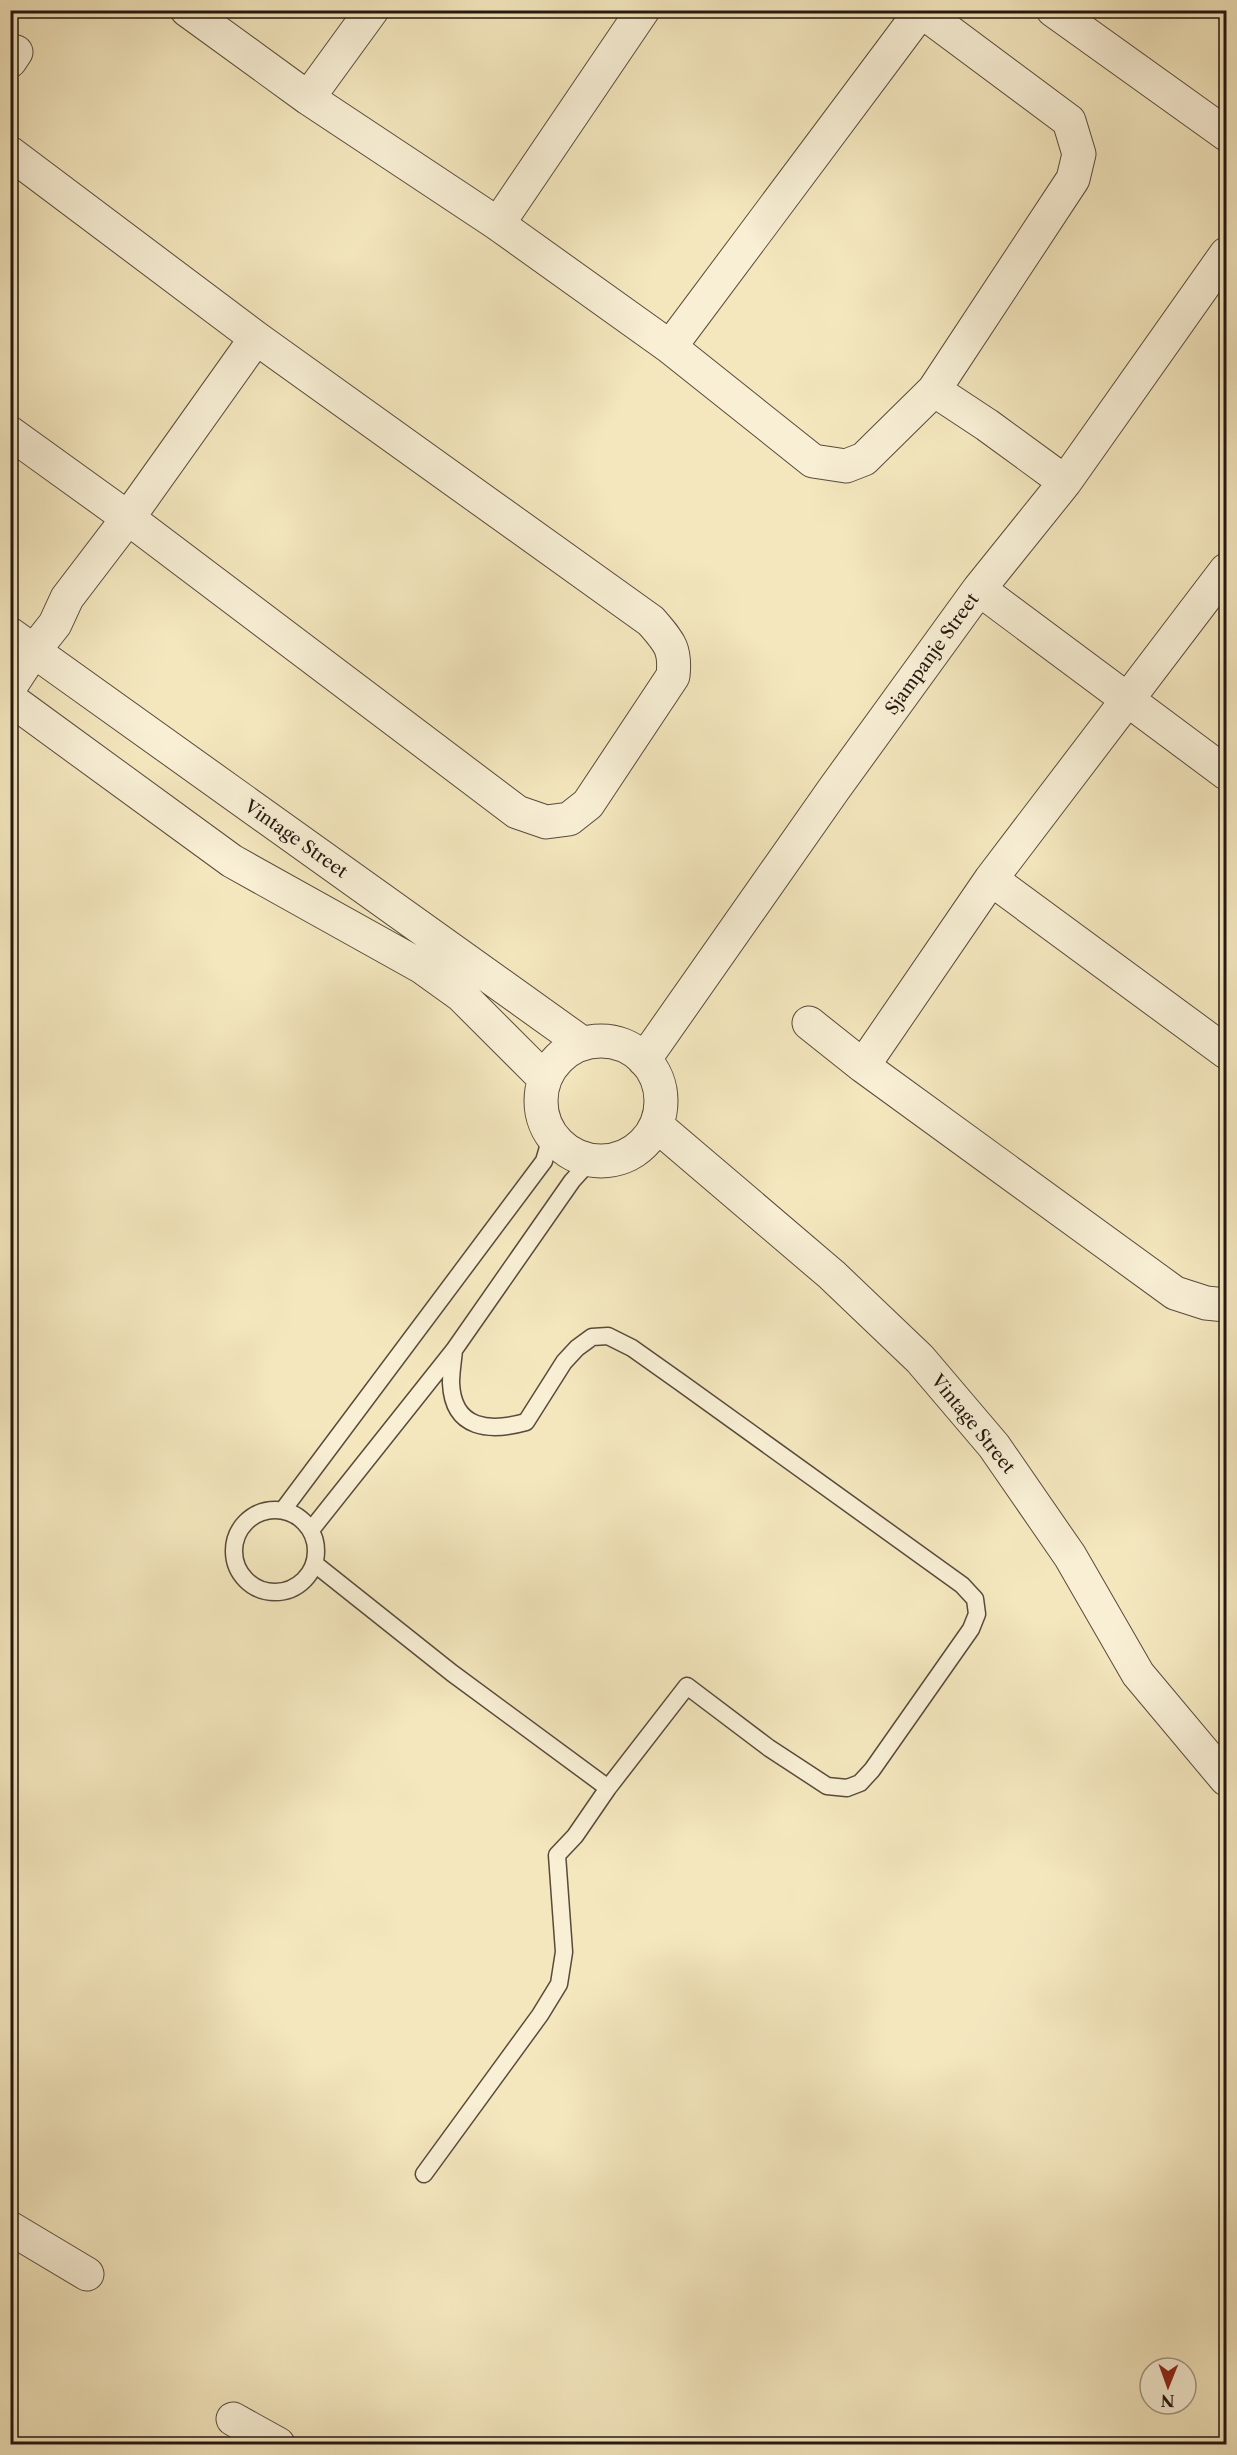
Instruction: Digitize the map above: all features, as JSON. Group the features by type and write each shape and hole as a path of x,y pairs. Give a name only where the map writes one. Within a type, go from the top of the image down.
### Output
{"street":[{"path":"187,10 308,98 498,224 670,347 813,461 846,466 864,459 934,390 1073,179 1079,154 1069,121 921,11 670,347"},
{"path":"308,98 372,10"},
{"path":"498,224 643,10"},
{"path":"1053,10 1227,134"},
{"path":"10,153 256,338 651,621 671,645 675,660 673,676 588,804 569,819 546,822 518,812 128,518 10,433"},
{"name":"Sjampanje Street","path":"644,1060 834,789 979,589 1065,482 1227,254"},
{"path":"10,687 22,643 55,624 67,598 128,518 256,338"},
{"path":"934,390 987,425 1065,482"},
{"path":"863,1065 992,879 1227,570"},
{"path":"979,589 1227,773"},
{"name":"Vintage Street","path":"22,643 582,1043"},
{"path":"10,699 232,861 422,967 461,995 545,1079"},
{"path":"992,879 1227,1052"},
{"path":"809,1023 1175,1293 1206,1303 1227,1305"},
{"path":"602,1041 621,1044 639,1054 652,1068 660,1086 661,1106 656,1125 645,1142 630,1154 611,1160 591,1160 572,1154 556,1141 545,1124 541,1105 542,1085 550,1067 564,1053 582,1043 602,1041"},
{"name":"Vintage Street","path":"656,1125 832,1275 920,1359 994,1446 1070,1556 1138,1674 1227,1779"},
{"path":"10,2228 87,2274"},
{"path":"233,2419 278,2445"}],"lane":[{"path":"283,1510 544,1161 552,1134"},
{"path":"311,1530 454,1350 572,1181 591,1160"},
{"path":"424,2174 540,2015 559,1984 564,1952 557,1855 574,1836 687,1686 769,1748 827,1786 847,1788 860,1783 872,1770 971,1629 977,1614 975,1599 946,1572 632,1348 608,1336 592,1337 564,1362 526,1422 505,1428 490,1428 468,1422 454,1403 451,1383 454,1350"},
{"path":"264,1510 283,1510 301,1518 311,1530 316,1539 315,1564 309,1576 299,1584 278,1592 267,1592 256,1588 238,1571 234,1547 243,1524 253,1515 264,1510"},
{"path":"315,1564 452,1673 608,1788"}]}
